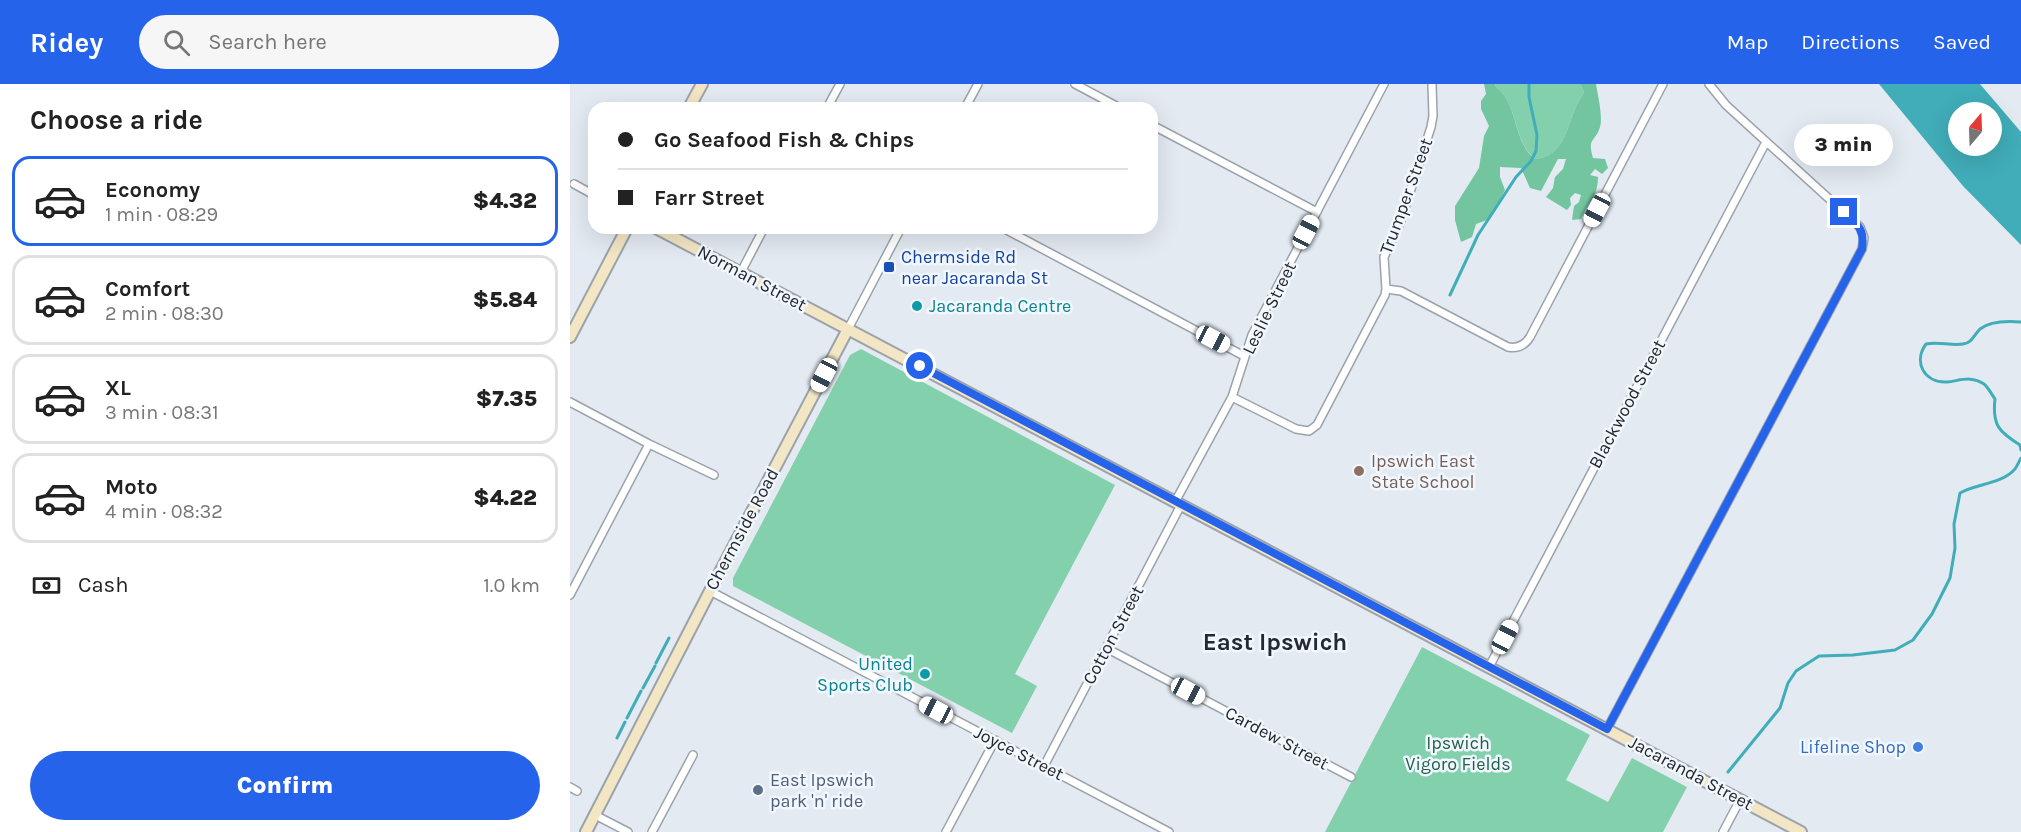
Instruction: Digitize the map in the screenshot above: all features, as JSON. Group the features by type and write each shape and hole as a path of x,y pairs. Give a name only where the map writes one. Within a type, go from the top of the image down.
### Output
{"street":[{"path":"692,102 702,84"},
{"path":"830,102 840,84"},
{"path":"968,102 978,84"},
{"path":"1075,84 1109,102"},
{"name":"Leslie Street","path":"1178,503 1232,396 1252,335 1384,84"},
{"name":"Trumper Street","path":"1232,396 1296,429 1309,431 1317,425 1382,301 1386,289 1383,259 1400,223 1431,127 1432,84"},
{"path":"1386,289 1404,292 1508,347 1515,348 1523,345 1530,337 1664,84"},
{"path":"1607,729 1862,249 1864,238 1860,226 1726,105 1709,84"},
{"path":"1158,128 1317,212"},
{"name":"Blackwood Street","path":"1489,667 1766,142"},
{"path":"574,184 588,192"},
{"path":"570,337 624,234"},
{"name":"Norman Street","path":"668,234 848,329"},
{"path":"741,272 761,234"},
{"name":"Chermside Road","path":"586,832 710,591 899,234"},
{"path":"1014,234 1244,356"},
{"name":"Jacaranda Street","path":"848,329 1801,832"},
{"path":"570,402 714,475"},
{"path":"570,595 649,444"},
{"name":"Cotton Street","path":"1044,766 1178,503"},
{"name":"Joyce Street","path":"710,591 1169,832"},
{"name":"Cardew Street","path":"1106,648 1351,777"},
{"path":"946,832 995,740"},
{"path":"652,832 693,755"},
{"path":"1724,832 1740,800"},
{"path":"595,815 628,832"}],"green space":[{"path":"1484,84 1495,84 1503,94 1509,103 1522,143 1535,159 1544,157 1558,148 1584,92 1580,84 1596,84 1601,123 1591,143 1591,151 1593,158 1605,159 1608,168 1602,174 1595,169 1590,175 1598,177 1598,184 1581,219 1572,220 1574,206 1579,202 1581,195 1575,193 1570,198 1571,205 1567,210 1546,197 1553,188 1555,177 1563,169 1566,159 1558,159 1541,191 1530,188 1521,168 1500,167 1500,177 1505,190 1490,219 1476,224 1472,237 1461,242 1455,220 1455,206 1479,168 1484,136 1489,126 1481,109 1481,101 1486,94"},
{"path":"1495,84 1580,84 1584,92 1558,148 1544,157 1535,159 1522,142 1509,103"},
{"path":"861,349 1115,485 1015,674 1037,686 1012,733 733,586 733,578 850,355"},
{"name":"Ipswich Vigoro Fields","path":"1422,647 1590,735 1566,780 1608,802 1632,758 1687,787 1663,832 1325,832"}],"water":[{"path":"1879,84 1980,84 1995,102 1948,102 1948,156 2002,156 2002,110 2021,132 2021,245 1963,186"}],"waterway":[{"path":"1450,295 1478,235 1536,151 1537,135 1529,97 1529,84"},
{"path":"2021,322 1989,324 1980,329 1966,343 1926,344 1921,358 1923,370 1932,379 1947,382 1970,379 1985,385 1995,399 1994,408 1998,427 2020,445 2021,450"},
{"path":"1728,772 1780,708 1788,683 1796,671 1819,656 1895,650 1913,640 1932,614 1950,578 1955,548 1954,524 1960,493 2009,475 2021,458"},
{"path":"656,663 669,638"},
{"path":"643,688 655,666"},
{"path":"627,718 641,691"},
{"path":"617,738 625,722"}],"place":[{"name":"Chermside Rd near Jacaranda St","path":"889,267"},
{"name":"Jacaranda Centre","path":"917,306"},
{"name":"Ipswich East State School","path":"1359,471"},
{"name":"United Sports Club","path":"925,674"},
{"name":"Lifeline Shop","path":"1918,747"},
{"name":"East Ipswich park 'n' ride","path":"758,790"}],"district":[{"name":"East Ipswich","path":"1275,642"}],"route":[{"path":"920,366 1607,729 1862,249 1864,238 1860,226 1844,212"}]}
